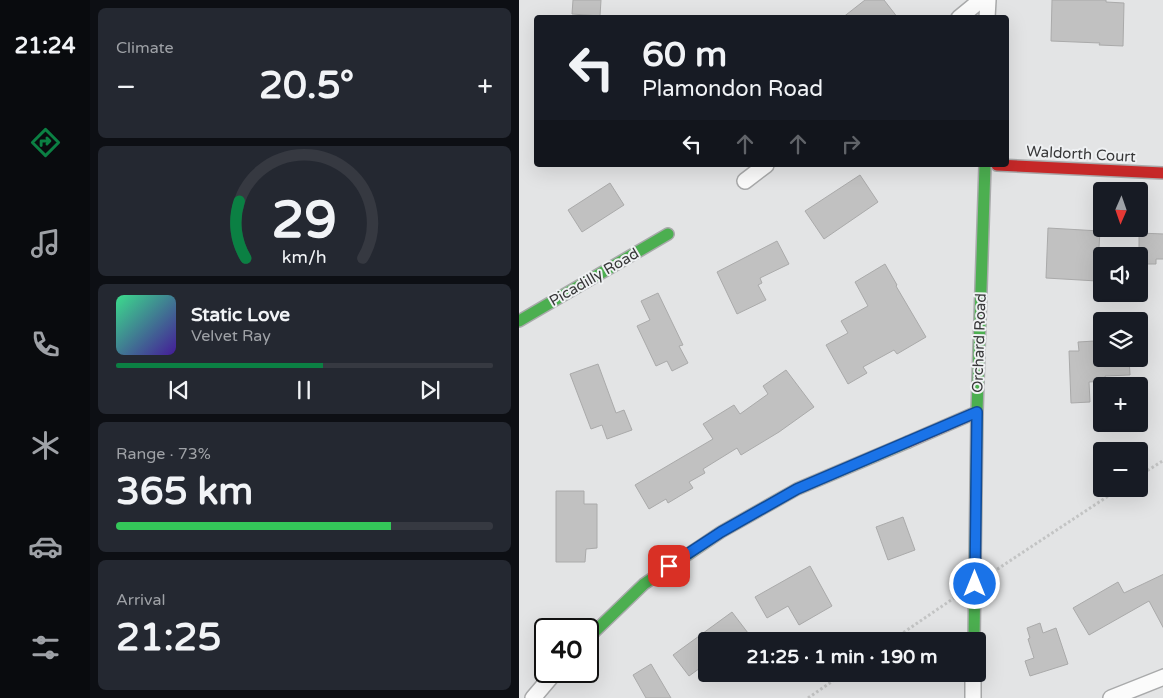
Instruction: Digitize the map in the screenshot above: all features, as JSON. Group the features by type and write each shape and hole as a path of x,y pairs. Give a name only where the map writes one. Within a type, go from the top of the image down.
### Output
{"street":[{"path":"963,15 981,0"},
{"path":"987,15 988,0"},
{"name":"Waldorth Court","path":"1009,166 1163,173"},
{"path":"745,181 763,167"},
{"name":"Orchard Road","path":"974,632 977,412 985,167"},
{"name":"Picadilly Road","path":"519,321 669,234"},
{"path":"599,627 644,584 721,532 797,489 977,412"},
{"path":"1111,698 1163,677"},
{"path":"973,682 973,698"},
{"path":"533,698 546,683"}],"path":[{"path":"1148,470 1163,460"},
{"path":"904,632 1107,497"},
{"path":"808,698 831,682"}],"building":[{"path":"573,0 601,0 600,15 572,14"},
{"path":"865,0 884,0 896,15 846,15"},
{"path":"1052,0 1106,0 1106,2 1124,3 1123,46 1051,41"},
{"path":"860,175 878,202 824,239 805,211"},
{"path":"610,183 624,205 582,232 568,210"},
{"path":"1048,228 1093,231 1093,238 1100,238 1099,247 1093,247 1093,281 1046,278"},
{"path":"1148,233 1164,234 1164,259 1156,259 1156,264 1148,264 1148,247 1139,247 1139,238 1148,238"},
{"path":"777,241 789,264 760,278 762,283 758,285 766,300 737,314 717,272"},
{"path":"885,264 926,337 897,354 894,350 863,367 867,373 848,384 826,345 848,333 841,321 868,306 855,282"},
{"path":"658,293 683,345 679,346 688,363 672,371 667,361 656,366 637,326 650,320 641,301"},
{"path":"1093,341 1093,367 1130,367 1130,375 1093,377 1093,382 1089,382 1090,402 1071,403 1069,351 1079,351 1078,342"},
{"path":"598,364 616,413 624,410 632,430 607,439 602,425 591,429 570,374"},
{"path":"786,370 814,407 779,432 741,455 737,448 703,469 705,473 689,482 693,488 668,503 666,499 649,509 635,485 713,439 703,424 734,405 740,414 768,394 763,386"},
{"path":"556,491 584,491 584,504 597,504 597,548 586,549 585,562 556,562"},
{"path":"903,517 915,550 888,560 876,527"},
{"path":"810,566 832,606 799,625 788,606 767,618 755,597"},
{"path":"1164,574 1164,629 1149,601 1089,635 1073,608 1118,582 1124,593"},
{"path":"732,612 747,632 705,632"},
{"path":"1040,623 1043,633 1056,628 1068,664 1030,676 1025,661 1034,658 1028,639 1030,638 1027,628"},
{"path":"698,637 698,670 689,676 673,655"},
{"path":"651,664 671,698 646,698 633,675"}],"traffic: fast":[{"path":"974,632 977,412 985,167"},
{"path":"519,321 668,234"},
{"path":"599,627 644,584 721,532 797,489 908,442"}],"traffic: jam":[{"path":"1009,166 1164,173"},
{"path":"908,442 977,412"}],"route":[{"path":"669,566 721,532 797,489 977,412 975,584"}]}
